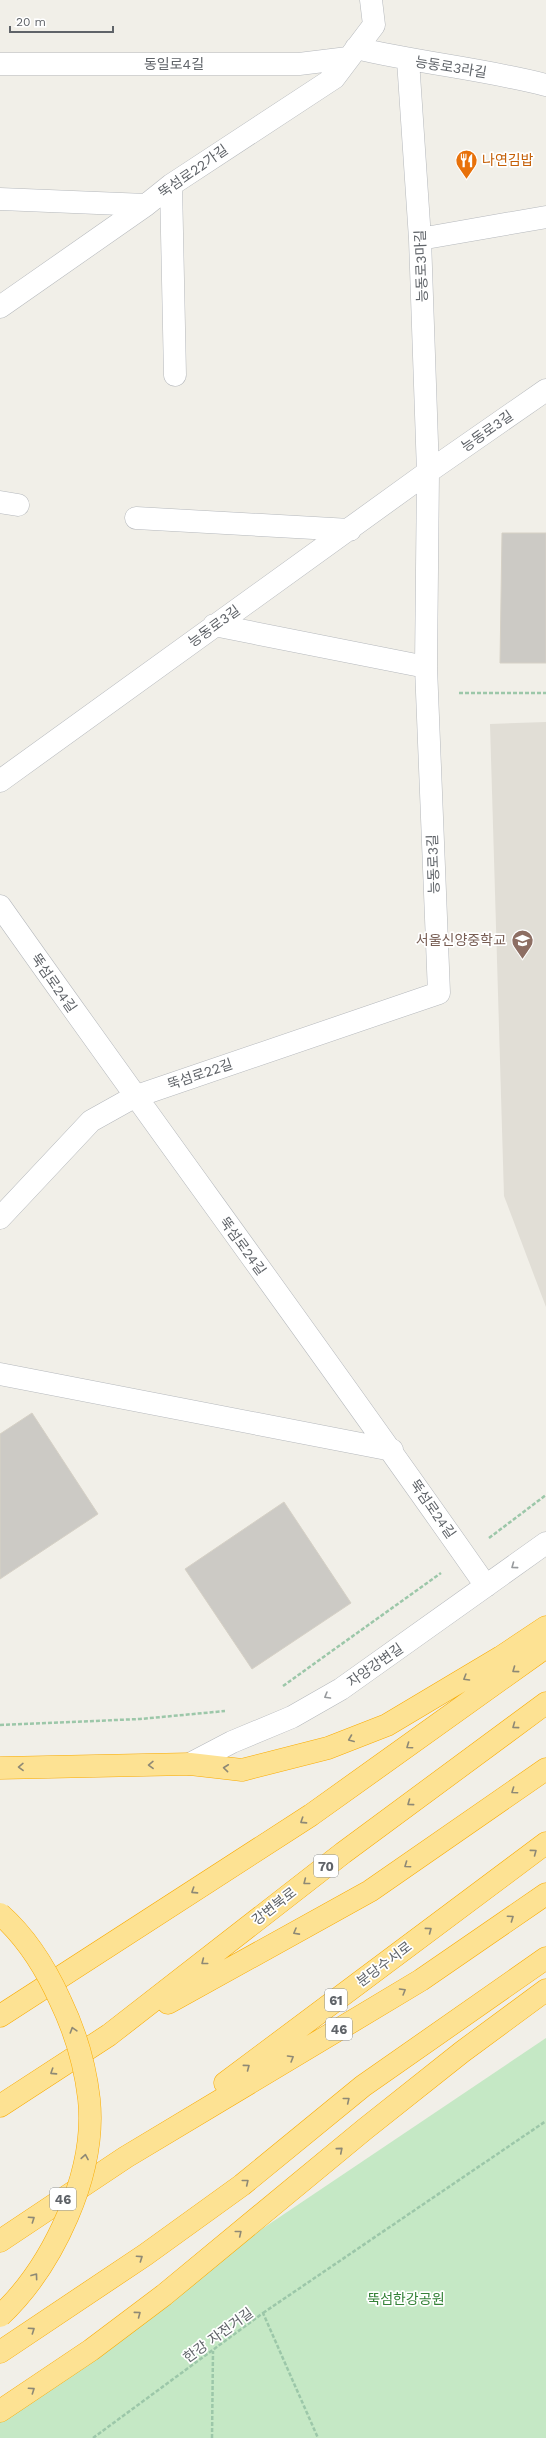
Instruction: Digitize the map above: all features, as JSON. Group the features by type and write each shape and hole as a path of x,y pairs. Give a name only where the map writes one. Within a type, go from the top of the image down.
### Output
{"highway":[{"path":"0,1768 190,1764 242,1770 328,1748 387,1725 501,1657 546,1627"},
{"path":"0,2016 311,1815 546,1647"},
{"name":"강변북로","path":"0,2106 109,2035 343,1853 546,1703"},
{"path":"109,2035 370,1891 546,1769"},
{"name":"분당수서로","path":"126,2157 546,1843"},
{"name":"46","path":"0,2241 126,2157 421,1980 546,1894"},
{"path":"0,1914 30,1948 52,1982 72,2028 82,2060 89,2100 88,2140 80,2181 66,2222 45,2262 17,2300 0,2316"},
{"path":"0,2352 144,2255 230,2194 363,2086 546,1958"},
{"path":"0,2411 91,2350 164,2295 377,2119 462,2052 546,1990"}],"street":[{"name":"뚝섬로22가길","path":"0,307 146,205 171,185 334,78 374,25 371,0"},
{"name":"능동로3라길","path":"352,53 408,60 518,78 546,85"},
{"name":"동일로4길","path":"0,64 300,64 352,53"},
{"name":"능동로3마길","path":"408,60 420,239 428,472"},
{"path":"171,185 175,374"},
{"path":"0,199 146,205"},
{"path":"420,239 546,217"},
{"name":"능동로3길","path":"0,781 214,625 350,530 428,472 546,390"},
{"name":"능동로3길","path":"428,472 426,667 439,993"},
{"path":"136,518 350,530"},
{"path":"214,625 426,667"},
{"name":"뚝섬로24길","path":"0,906 134,1097 392,1450 486,1586"},
{"name":"뚝섬로22길","path":"0,1218 91,1121 134,1097 439,993"},
{"path":"0,1374 392,1450"},
{"name":"자양강변길","path":"190,1764 232,1742 292,1717 341,1688 546,1543"}],"path":[{"path":"458,693 546,693"},
{"path":"276,1690 465,1556 546,1495"},
{"path":"0,1725 140,1719 227,1711"},
{"path":"264,2313 546,2121"},
{"name":"한강 자전거길","path":"93,2438 264,2313 318,2438"},
{"path":"212,2438 213,2351"}],"shaded area":[{"name":"서울신양중학교","path":"546,722 546,1307 504,1196 490,724"}],"green space":[{"name":"뚝섬한강공원","path":"546,2038 546,2438 0,2438 0,2405"}],"building":[{"path":"502,533 546,533 546,663 500,663"},
{"path":"32,1413 98,1514 0,1579 0,1434"},
{"path":"284,1502 351,1603 252,1669 185,1569"}],"place":[{"name":"나연김밥","path":"467,180"},
{"name":"서울신양중학교","path":"522,960"}]}
